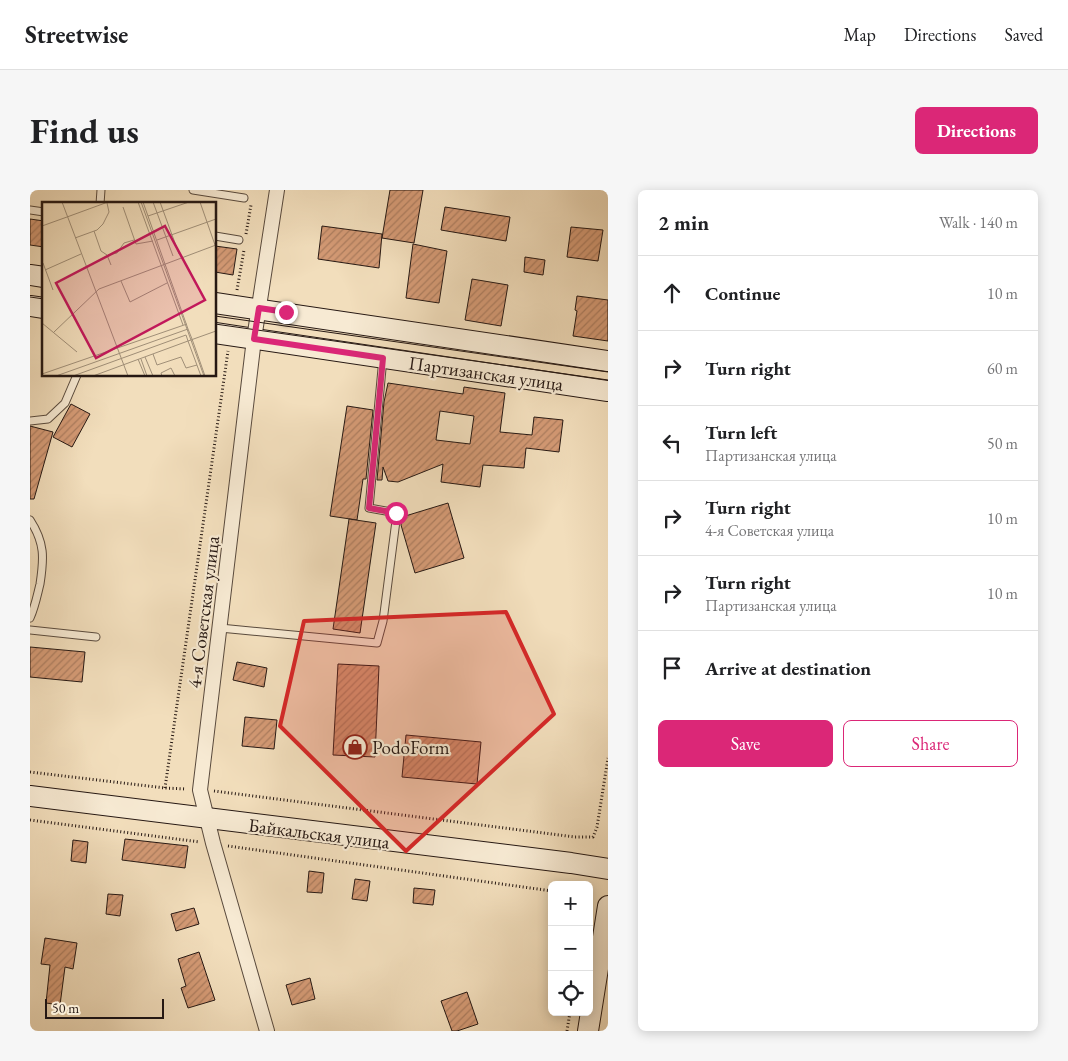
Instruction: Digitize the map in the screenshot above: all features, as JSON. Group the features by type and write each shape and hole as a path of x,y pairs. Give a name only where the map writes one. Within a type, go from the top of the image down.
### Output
{"street":[{"name":"4-я Советская улица","path":"268,1031 213,843 200,790 254,339 278,190"},
{"name":"Партизанская улица","path":"216,303 608,361"},
{"name":"Партизанская улица","path":"222,339 254,339 608,391"},
{"name":"Байкальская улица","path":"30,796 608,869"},
{"path":"588,1031 608,906"}],"lane":[{"path":"193,190 244,198"},
{"path":"216,236 238,240"},
{"path":"220,628 377,643 383,621 396,513 369,508 383,358"},
{"path":"30,421 48,419 65,403 77,376"},
{"path":"30,520 37,530 43,547 43,564 36,606 30,618"},
{"path":"30,630 96,636"}],"path":[{"path":"165,788 222,339"},
{"path":"30,772 165,788 200,790 575,837 593,837 597,826 608,758"},
{"path":"30,820 213,843 548,890"},
{"path":"568,1031 570,1016"}],"highlighted area":[{"path":"506,612 554,714 406,851 280,726 304,621"}],"building":[{"path":"390,190 423,190 414,243 382,238"},
{"path":"445,207 510,217 506,241 441,230"},
{"path":"30,219 42,221 42,247 30,245"},
{"path":"322,226 382,234 379,268 318,259"},
{"path":"571,227 603,230 598,261 567,257"},
{"path":"413,244 447,251 439,303 406,298"},
{"path":"216,246 237,249 233,275 216,272"},
{"path":"525,257 545,260 543,275 524,272"},
{"path":"472,279 508,285 501,326 465,320"},
{"path":"577,296 608,300 608,341 573,336"},
{"path":"388,383 463,394 464,387 505,393 500,432 532,435 534,417 563,420 559,452 526,448 524,468 483,465 480,487 441,482 443,464 398,482 388,481 383,467 382,480 377,480 384,402","holes":["440,411 474,416 470,444 436,440"]},
{"path":"71,404 90,414 72,447 53,437"},
{"path":"347,406 373,410 366,479 363,479 357,520 330,516"},
{"path":"30,426 53,432 34,499 30,499"},
{"path":"448,503 464,558 415,573 401,525 402,517"},
{"path":"349,519 376,523 360,633 333,629"},
{"path":"30,647 85,652 82,682 30,677"},
{"path":"237,662 267,668 264,687 233,680"},
{"path":"338,664 379,666 375,757 333,755"},
{"path":"245,717 277,720 274,749 242,746"},
{"path":"406,735 481,742 477,784 402,777"},
{"path":"125,839 188,846 185,868 122,860"},
{"path":"73,840 88,842 86,863 71,861"},
{"path":"309,871 324,873 322,893 307,892"},
{"path":"355,879 370,881 367,901 352,899"},
{"path":"414,888 435,890 433,905 413,903"},
{"path":"108,894 123,895 120,916 106,914"},
{"path":"194,908 199,924 176,931 171,914"},
{"path":"45,938 77,943 73,969 65,967 60,1005 46,1003 50,965 41,964"},
{"path":"199,952 215,1000 188,1008 181,988 186,986 178,959"},
{"path":"310,978 315,999 292,1005 286,985"},
{"path":"467,992 478,1024 452,1031 441,1001"}],"tram line":[{"path":"30,297 42,299"},
{"path":"216,316 608,372"},
{"path":"216,324 608,380"}],"place":[{"name":"PodoForm","path":"355,747"}],"route":[{"path":"286,312 259,308 254,339 383,358 369,508 396,513"}]}
